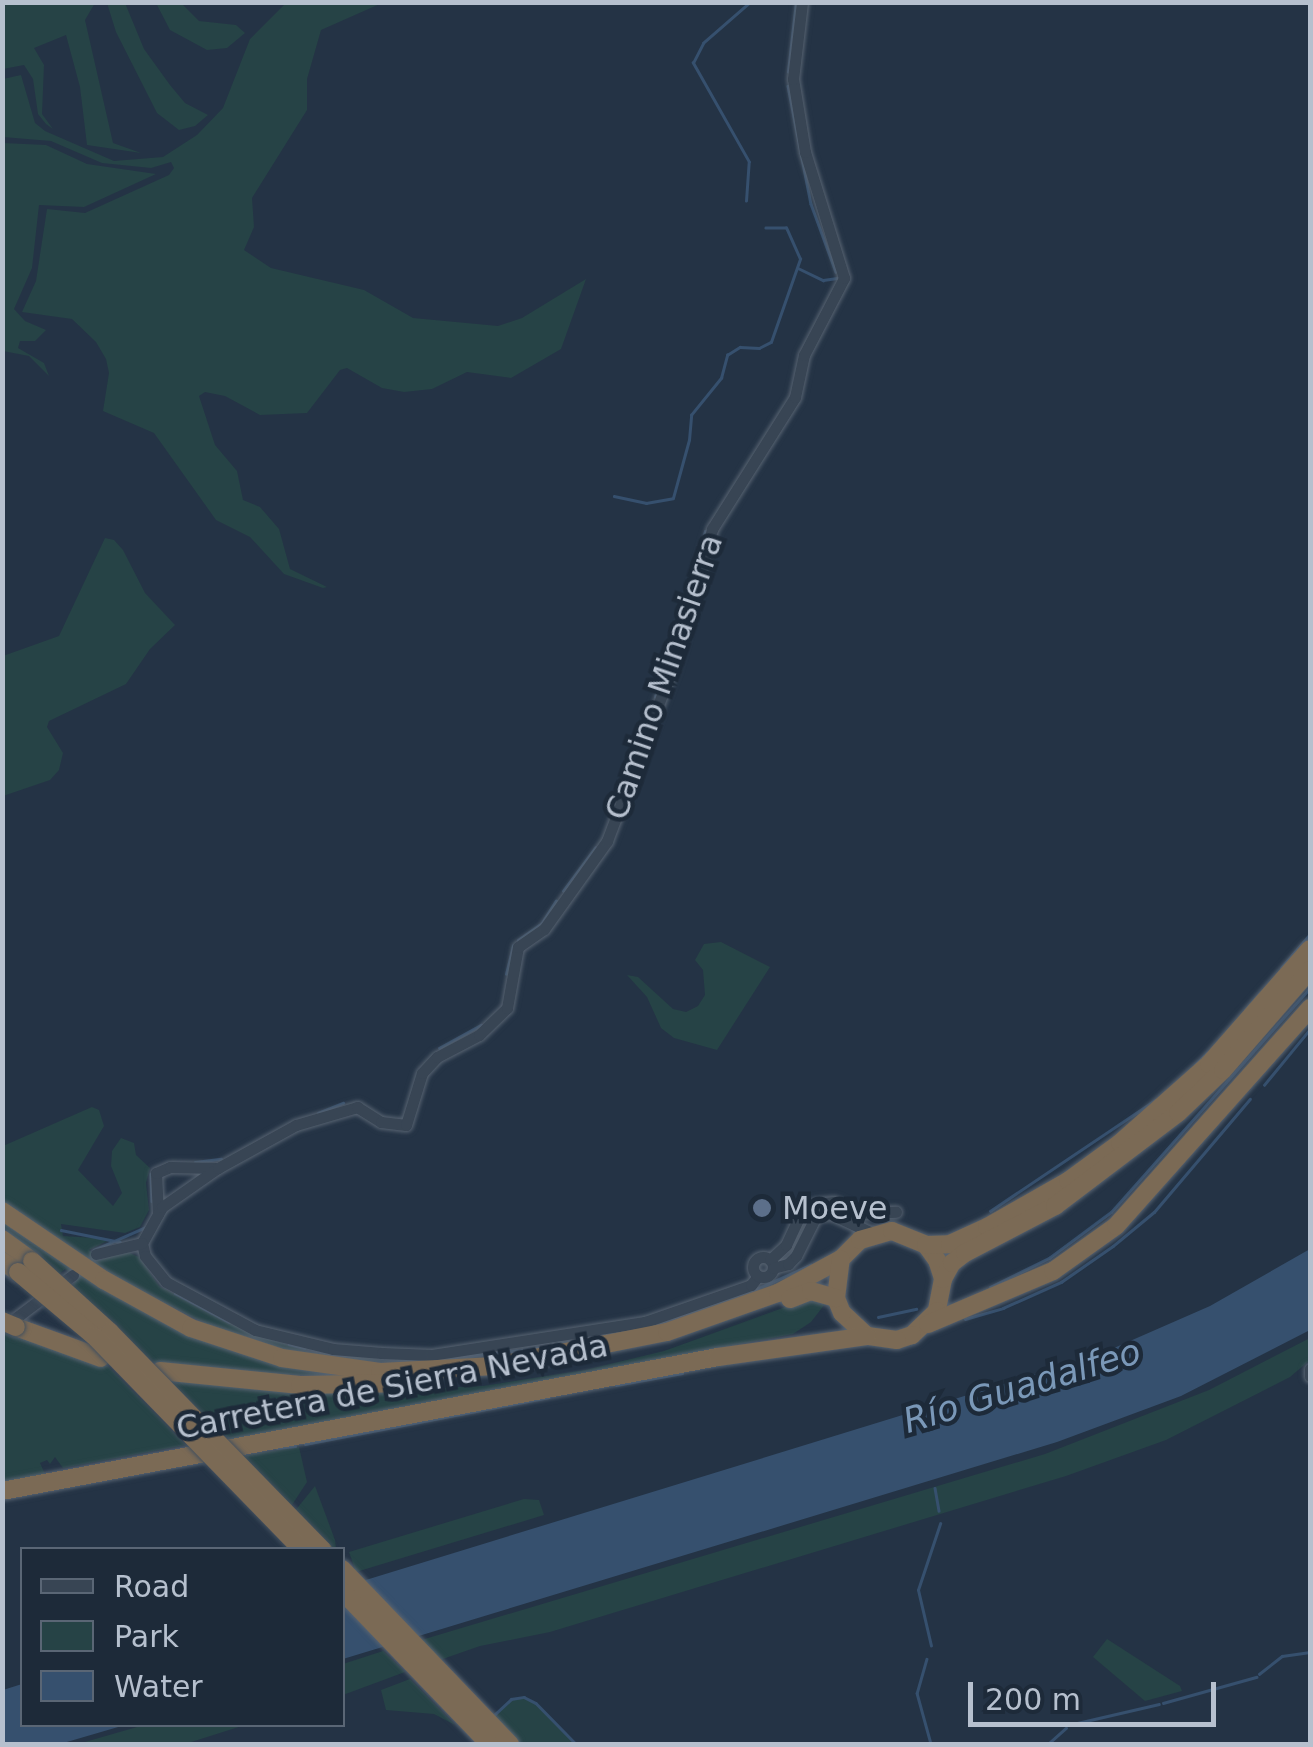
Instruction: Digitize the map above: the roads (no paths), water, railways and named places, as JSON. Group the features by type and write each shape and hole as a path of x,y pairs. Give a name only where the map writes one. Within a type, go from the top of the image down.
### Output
{"highway":[{"path":"2,1211 104,1280 191,1328 282,1358 380,1372 495,1366 614,1346 750,1304 846,1254 874,1234 892,1231 926,1245 950,1244 987,1227 1068,1180 1120,1143 1209,1064 1310,949"},
{"path":"928,1324 952,1263 1054,1206 1166,1122 1223,1070 1310,970"},
{"path":"160,1371 300,1384 471,1379 639,1349 811,1290 839,1305 867,1336 897,1340 1053,1271 1116,1226 1310,1008"},
{"path":"2,1238 17,1264 94,1336 299,1547"},
{"path":"926,1245 943,1287 958,1306 974,1306"},
{"path":"839,1305 835,1280 846,1254"},
{"path":"17,1264 110,1332 320,1547"},
{"name":"Carretera de Sierra Nevada","path":"792,1344 832,1330 839,1305"},
{"path":"7,1325 101,1358"},
{"name":"Carretera de Sierra Nevada","path":"2,1492 792,1344 867,1336"},
{"path":"345,1572 499,1741"},
{"path":"345,1594 499,1741"}],"street":[{"name":"Camino Minasierra","path":"142,1244 162,1206 218,1168 296,1125 357,1106 381,1122 406,1125 422,1073 437,1056 478,1034 507,1008 518,947 544,929 608,841 672,668 712,529 796,397 804,355 844,278 805,152 792,79 802,2"},
{"path":"158,1214 156,1173 170,1166 218,1168"},
{"path":"96,1254 142,1244 145,1256 166,1282 255,1330 333,1349 432,1354 645,1322 751,1285 758,1276 768,1276 800,1216 815,1204 834,1202 860,1213 896,1212"},
{"path":"772,1264 788,1264 796,1256 816,1216 838,1217 874,1234"},
{"path":"838,1217 847,1230 846,1254"},
{"path":"7,1325 73,1275"}],"water":[{"name":"Río Guadalfeo","path":"1310,1249 1310,1330 1181,1396 1057,1442 345,1658 345,1586 1098,1355 1210,1306"},
{"path":"20,1685 20,1727 118,1727 60,1744 3,1744 3,1690"}],"waterway":[{"path":"746,201 749,162 693,63 703,43 750,2"},
{"path":"788,72 796,2"},
{"path":"788,86 811,204 836,272"},
{"path":"614,496 646,503 673,498 689,440 691,415 721,378 727,355 740,347 759,348 771,342 800,259 786,228 766,228"},
{"path":"798,268 823,280 837,278"},
{"path":"655,697 705,531"},
{"path":"563,891 595,848"},
{"path":"518,940 542,923 556,901"},
{"path":"1281,968 1310,934"},
{"path":"506,974 513,946"},
{"path":"990,1287 1049,1258 1111,1212 1310,988"},
{"path":"1245,1010 1260,993"},
{"path":"439,1048 481,1025"},
{"path":"1264,1085 1310,1029"},
{"path":"1195,1065 1207,1053"},
{"path":"965,1319 1003,1308 1061,1282 1113,1246 1154,1212 1250,1099"},
{"path":"990,1211 1155,1100"},
{"path":"318,1113 343,1103"},
{"path":"195,1162 221,1159"},
{"path":"151,1174 152,1201"},
{"path":"94,1250 146,1227"},
{"path":"61,1230 120,1242"},
{"path":"673,1318 752,1291 810,1265"},
{"path":"175,1293 229,1322"},
{"path":"878,1317 916,1309"},
{"path":"442,1359 538,1348 627,1331"},
{"path":"289,1344 305,1348"},
{"path":"616,1385 682,1373"},
{"path":"305,1444 549,1397"},
{"path":"277,1448 295,1446"},
{"path":"935,1488 939,1511"},
{"path":"931,1646 918,1590 940,1524"},
{"path":"1259,1674 1282,1656 1310,1652"},
{"path":"927,1659 917,1693 931,1744"},
{"path":"1163,1703 1256,1677"},
{"path":"492,1717 511,1699 524,1697 536,1703 576,1744"},
{"path":"1073,1724 1159,1704"},
{"path":"1048,1744 1066,1728"}],"place":[{"name":"Moeve","path":"762,1208"}]}
